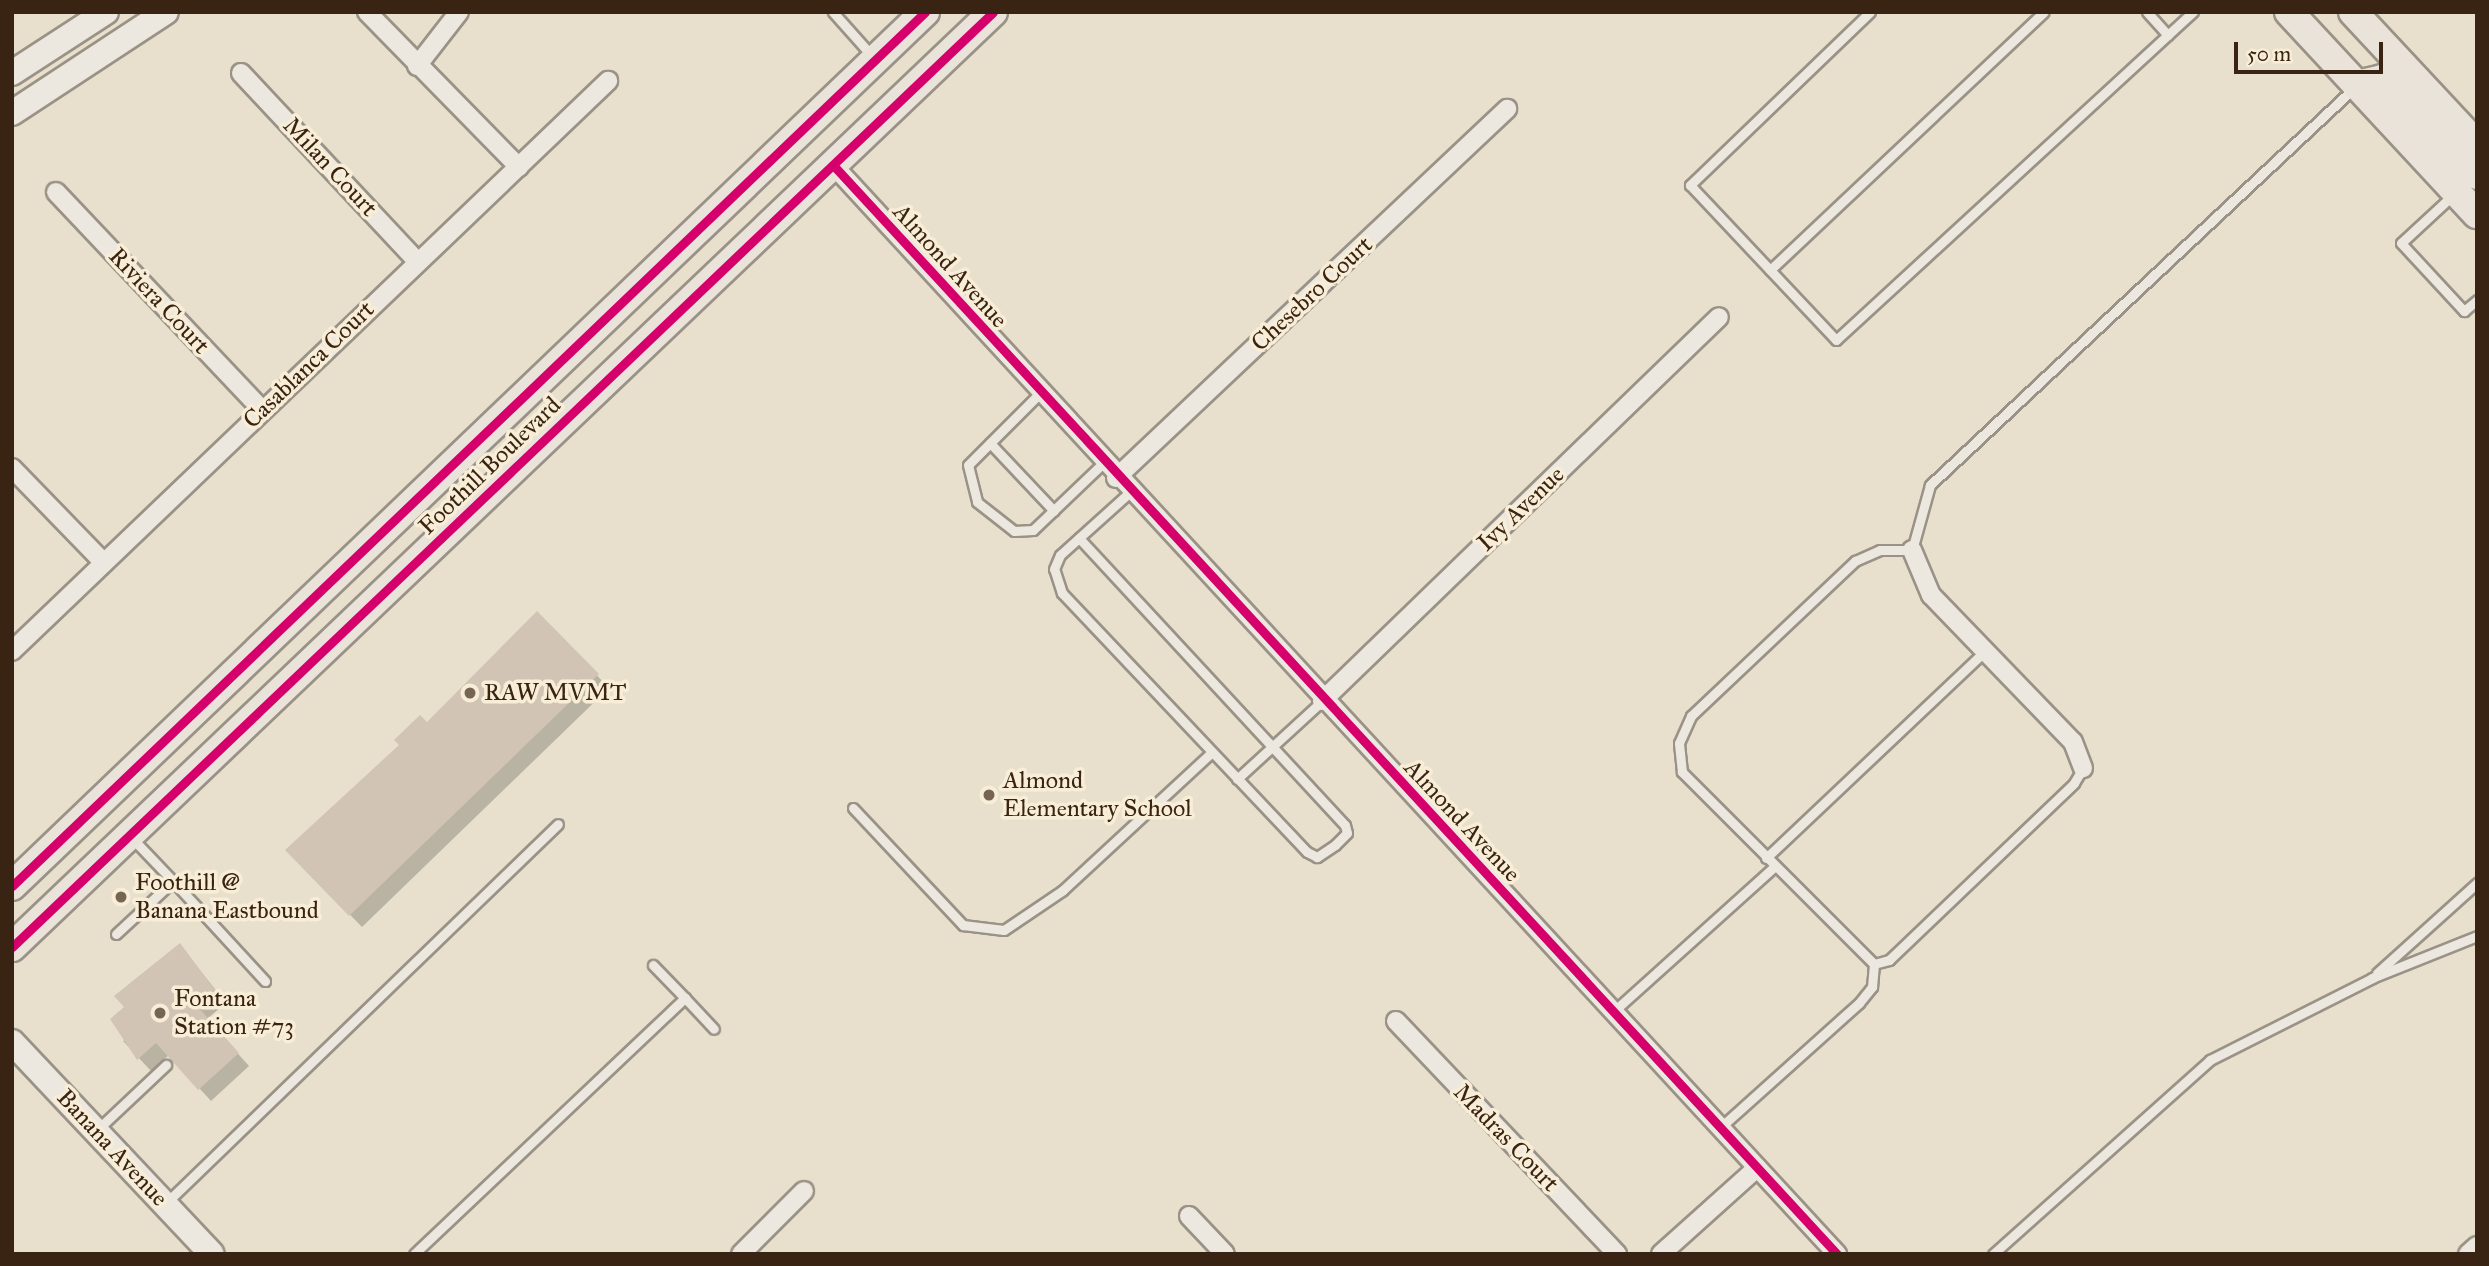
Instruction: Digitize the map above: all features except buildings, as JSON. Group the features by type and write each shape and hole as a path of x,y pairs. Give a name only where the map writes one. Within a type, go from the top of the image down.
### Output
{"main road":[{"name":"Foothill Boulevard","path":"12,886 925,12"},
{"name":"Foothill Boulevard","path":"12,947 993,12"},
{"path":"2288,12 2357,85 2467,183 2477,214"},
{"path":"2353,12 2477,145"}],"street":[{"path":"12,73 106,12"},
{"path":"12,113 166,12"},
{"path":"367,12 417,66 519,167"},
{"path":"417,66 459,12"},
{"name":"Milan Court","path":"241,73 418,262"},
{"name":"Casablanca Court","path":"12,652 608,81"},
{"name":"Chesebro Court","path":"1116,478 1507,109"},
{"name":"Almond Avenue","path":"834,166 1116,478 1322,701 1723,1125 1757,1168 1837,1254"},
{"name":"Riviera Court","path":"56,192 262,410"},
{"name":"Ivy Avenue","path":"1322,701 1719,317"},
{"path":"12,468 104,563"},
{"path":"1912,550 1931,595 2073,742 2082,768"},
{"name":"Madras Court","path":"1396,1021 1617,1254"},
{"name":"Banana Avenue","path":"12,1042 212,1254"},
{"path":"1661,1254 1757,1168"},
{"path":"740,1254 803,1191"},
{"path":"1189,1216 1225,1254"},
{"path":"2468,1254 2477,1246"}],"lane":[{"path":"833,12 876,59"},
{"path":"1870,12 1690,185 1836,340 2193,12"},
{"path":"1770,270 2044,12"},
{"path":"2147,12 2168,35"},
{"path":"1874,964 1774,867 1682,772 1679,743 1691,716 1855,561 1880,550 1912,550 1930,485 2357,85"},
{"path":"2467,183 2401,243 2464,312 2477,300"},
{"path":"1040,394 968,465 977,502 1014,531 1033,530 1103,463"},
{"path":"990,443 1054,511"},
{"path":"1079,538 1345,825 1347,833 1335,845 1317,857 1307,852 1062,593 1054,569 1079,538 1130,492"},
{"path":"1766,858 1985,651"},
{"path":"1237,779 1322,701"},
{"path":"853,808 963,925 1004,930 1063,890 1212,752"},
{"path":"1874,964 1889,960 2074,783 2082,768"},
{"path":"165,1204 558,824"},
{"path":"130,835 265,981"},
{"path":"1614,1011 1774,867"},
{"path":"116,934 173,881"},
{"path":"2372,978 2477,883"},
{"path":"1993,1254 2210,1060 2372,978 2477,936"},
{"path":"1723,1125 1859,1003 1872,987 1874,964"},
{"path":"653,965 714,1028"},
{"path":"414,1254 685,998"},
{"path":"96,1131 166,1065"}],"cycle path":[{"path":"12,886 925,12"},
{"path":"12,947 993,12"},
{"path":"834,166 1837,1254"}],"place":[{"name":"RAW MVMT","path":"470,693"},
{"name":"Almond Elementary School","path":"989,795"},
{"name":"Foothill @ Banana Eastbound","path":"121,897"},
{"name":"Fontana Station #73","path":"160,1013"}]}
